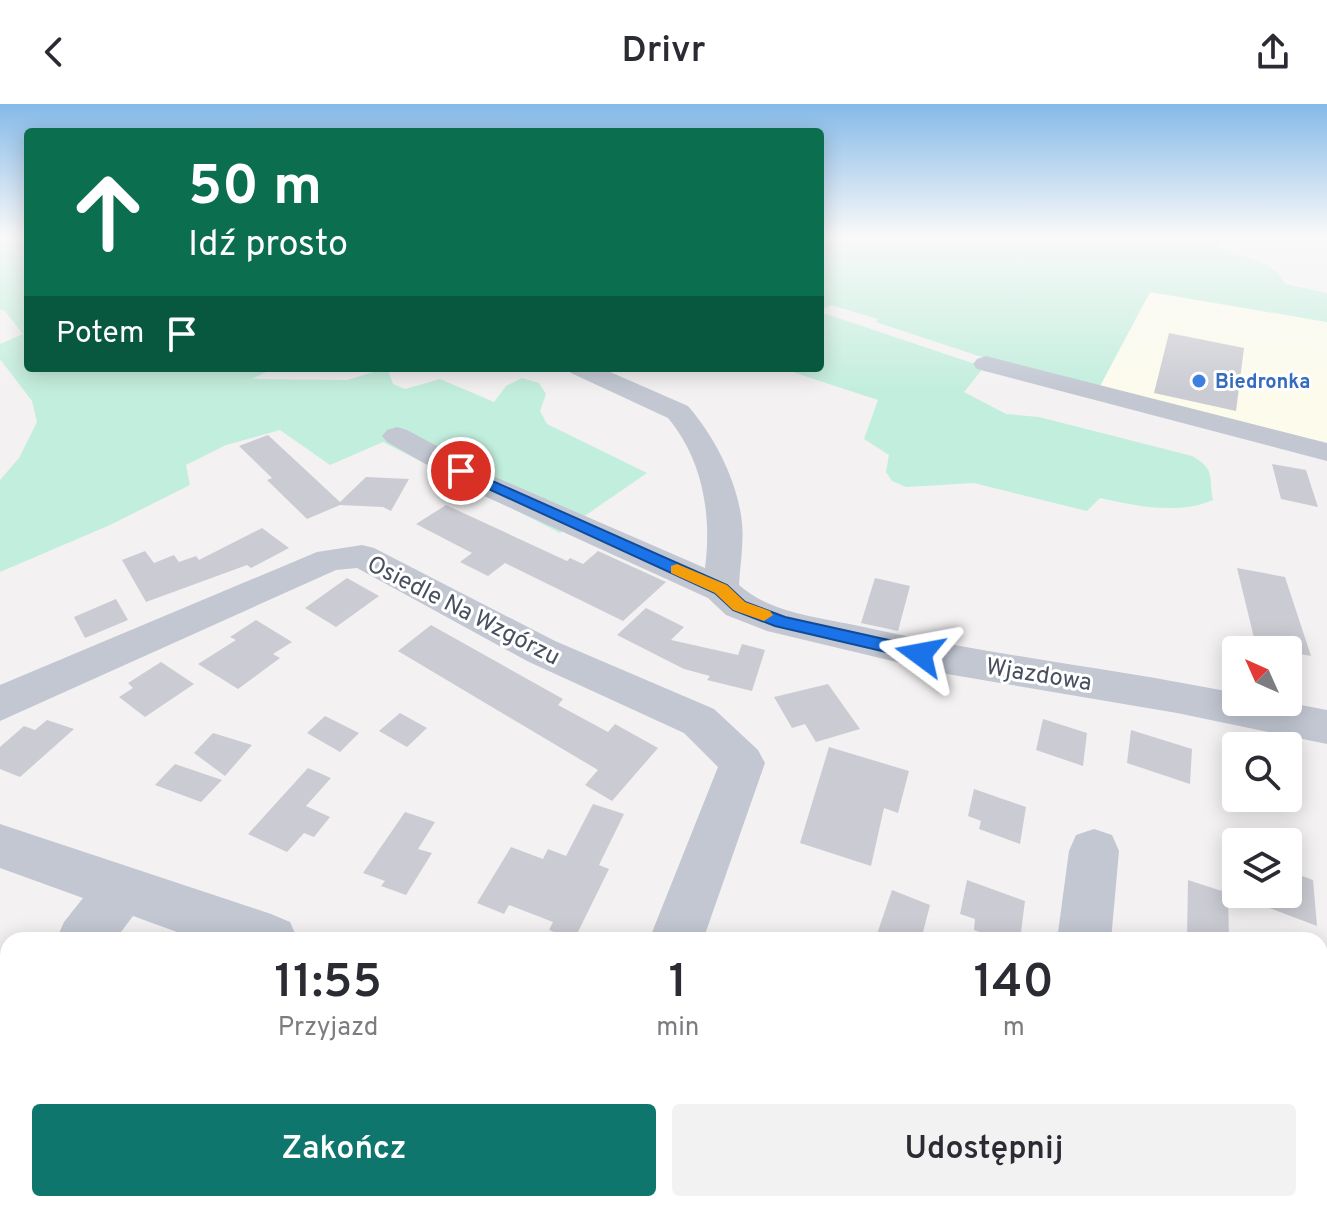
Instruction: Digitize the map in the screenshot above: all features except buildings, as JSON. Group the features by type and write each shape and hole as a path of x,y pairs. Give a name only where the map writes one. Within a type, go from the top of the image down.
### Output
{"street":[{"path":"986,364 1327,452"},
{"path":"589,372 678,412 688,422 715,481 725,519 721,589"},
{"name":"Wjazdowa","path":"397,436 482,483 721,589 739,606 781,622 947,660 1177,697 1327,727"},
{"name":"Osiedle Na Wzgórzu","path":"0,705 14,696 329,560 362,556 541,651 699,721 742,763 679,932"},
{"path":"0,846 247,932"},
{"path":"1085,932 1094,851"},
{"path":"89,932 121,890"}],"shaded area":[{"path":"1150,292 1327,322 1327,445 1099,388"}],"green space":[{"path":"0,288 24,288 24,372 266,372 252,379 347,380 374,372 388,372 393,384 405,389 440,379 494,402 506,386 522,378 539,383 546,394 540,411 547,424 647,473 560,533 383,442 330,465 280,430 226,445 186,465 190,485 110,525 0,572 0,480 19,458 37,422 32,401 0,359 0,344 23,334 4,310 0,310"},
{"path":"824,288 1302,288 1327,293 1327,322 1150,292 1099,388 985,358 831,305 824,308"},
{"path":"824,313 984,367 964,392 1006,414 1039,417 1192,456 1208,470 1213,500 1200,505 1172,508 1100,498 1087,511 974,483 906,487 892,481 886,472 889,455 864,439 878,400 792,372 824,372"}],"slow traffic":[{"path":"677,569 721,589 739,606 764,615"}],"place":[{"name":"Biedronka","path":"1199,381"}],"route":[{"path":"461,471 721,589 739,606 781,622 920,654"}]}
